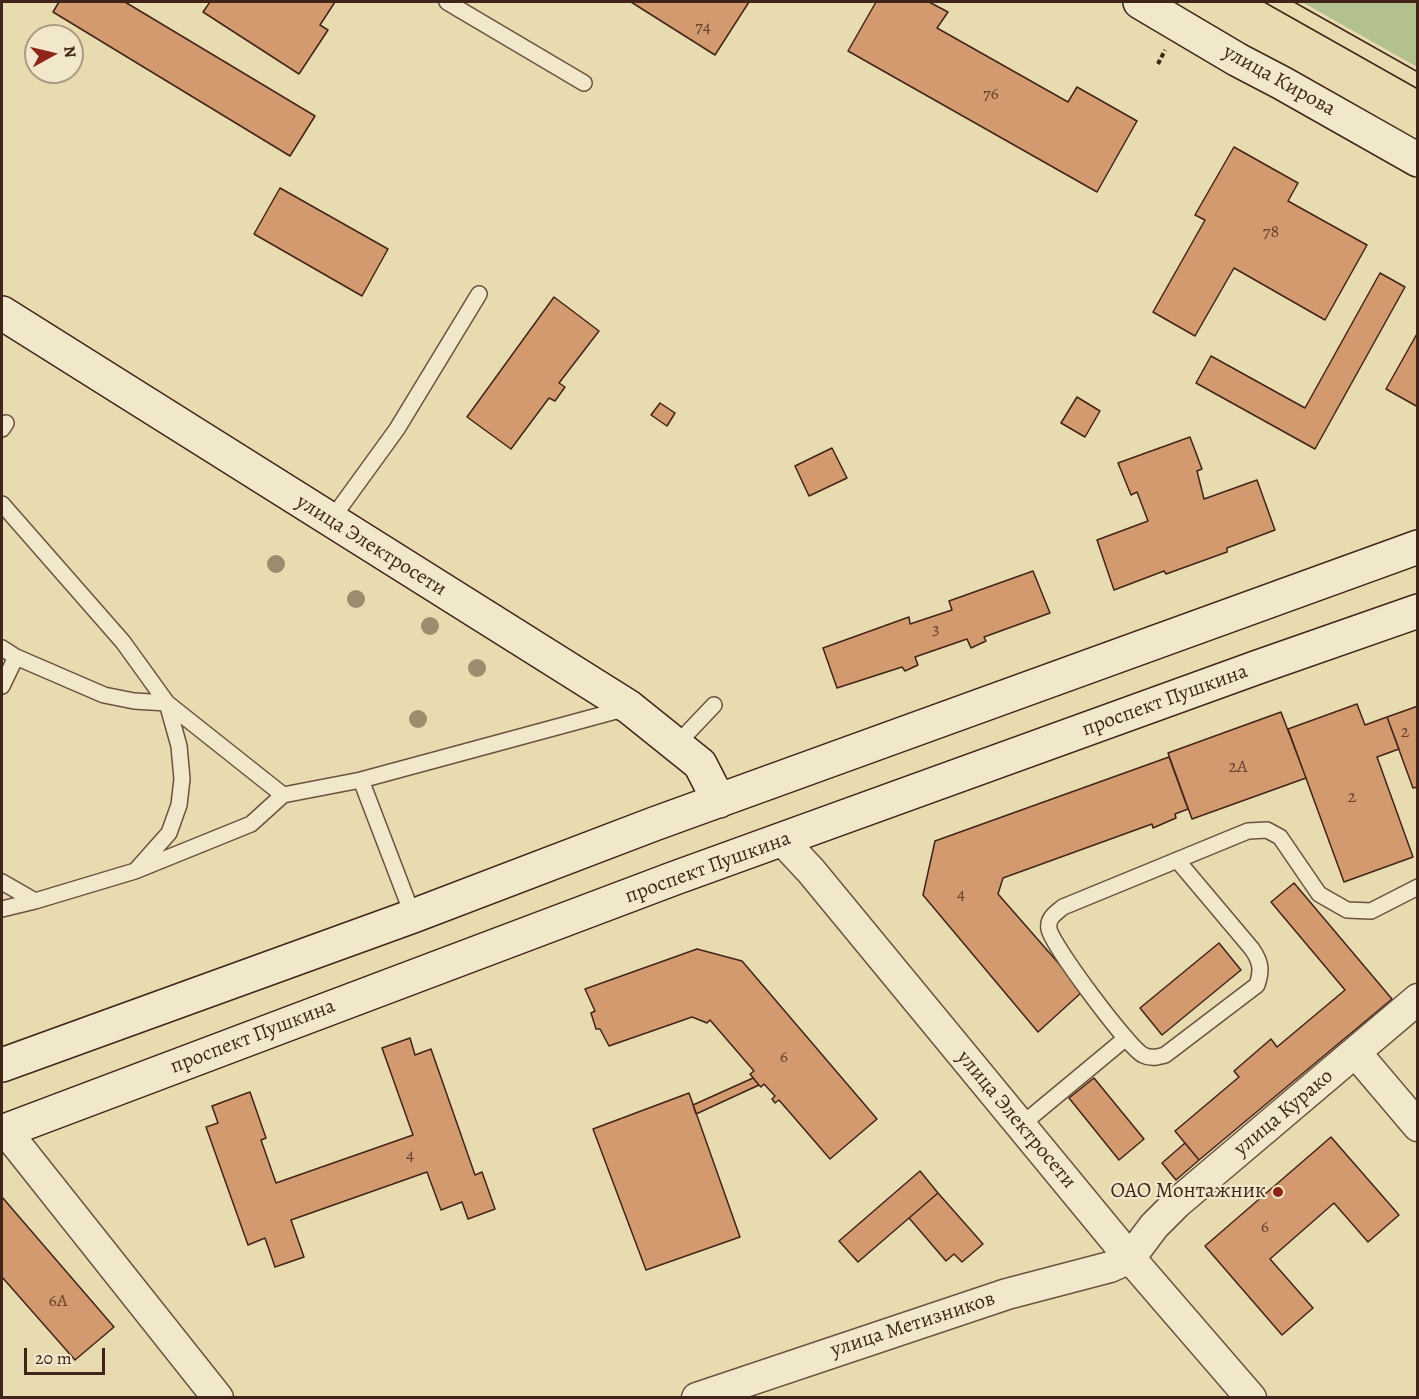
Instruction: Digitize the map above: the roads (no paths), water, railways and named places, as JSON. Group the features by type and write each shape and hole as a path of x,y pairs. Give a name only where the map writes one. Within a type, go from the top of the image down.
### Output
{"main road":[{"name":"улица Кирова","path":"1147,3 1238,60 1418,160"},
{"name":"улица Электросети","path":"2,313 629,707 700,764 719,801"},
{"path":"2,1065 413,916 719,801 1418,548"},
{"name":"проспект Пушкина","path":"3,1131 675,879 1418,611"}],"street":[{"name":"улица Электросети","path":"783,841 811,871 1130,1258 1251,1398"},
{"name":"улица Курако","path":"1130,1258 1154,1226 1177,1203 1418,999"},
{"path":"1356,1053 1418,1126"},
{"path":"3,1131 218,1398"},
{"name":"улица Метизников","path":"697,1398 1007,1294 1110,1267 1130,1258"}],"lane":[{"path":"447,2 584,83"},
{"path":"331,520 397,429 479,294"},
{"path":"2,504 123,642 167,703 283,795"},
{"path":"2,648 16,657 104,695 134,701 167,703"},
{"path":"2,686 16,657"},
{"path":"135,871 169,833 179,805 182,779 179,746 167,703"},
{"path":"676,745 714,705"},
{"path":"2,909 35,902 135,871 251,824 283,795 361,780 629,707"},
{"path":"361,780 413,916"},
{"path":"1177,860 1252,949 1260,961 1261,972 1257,985 1165,1055 1152,1058 1141,1054 1126,1038 1097,1002 1055,941 1049,927 1051,916 1063,907 1177,860 1248,831 1267,830 1280,837 1319,894 1347,910 1371,911 1418,887"},
{"path":"2,882 35,902"},
{"path":"1020,1126 1126,1038"}],"tram line":[{"path":"1264,2 1418,89"},
{"path":"1294,2 1418,72"}],"place":[{"name":"ОАО Монтажник","path":"1278,1192"}]}
